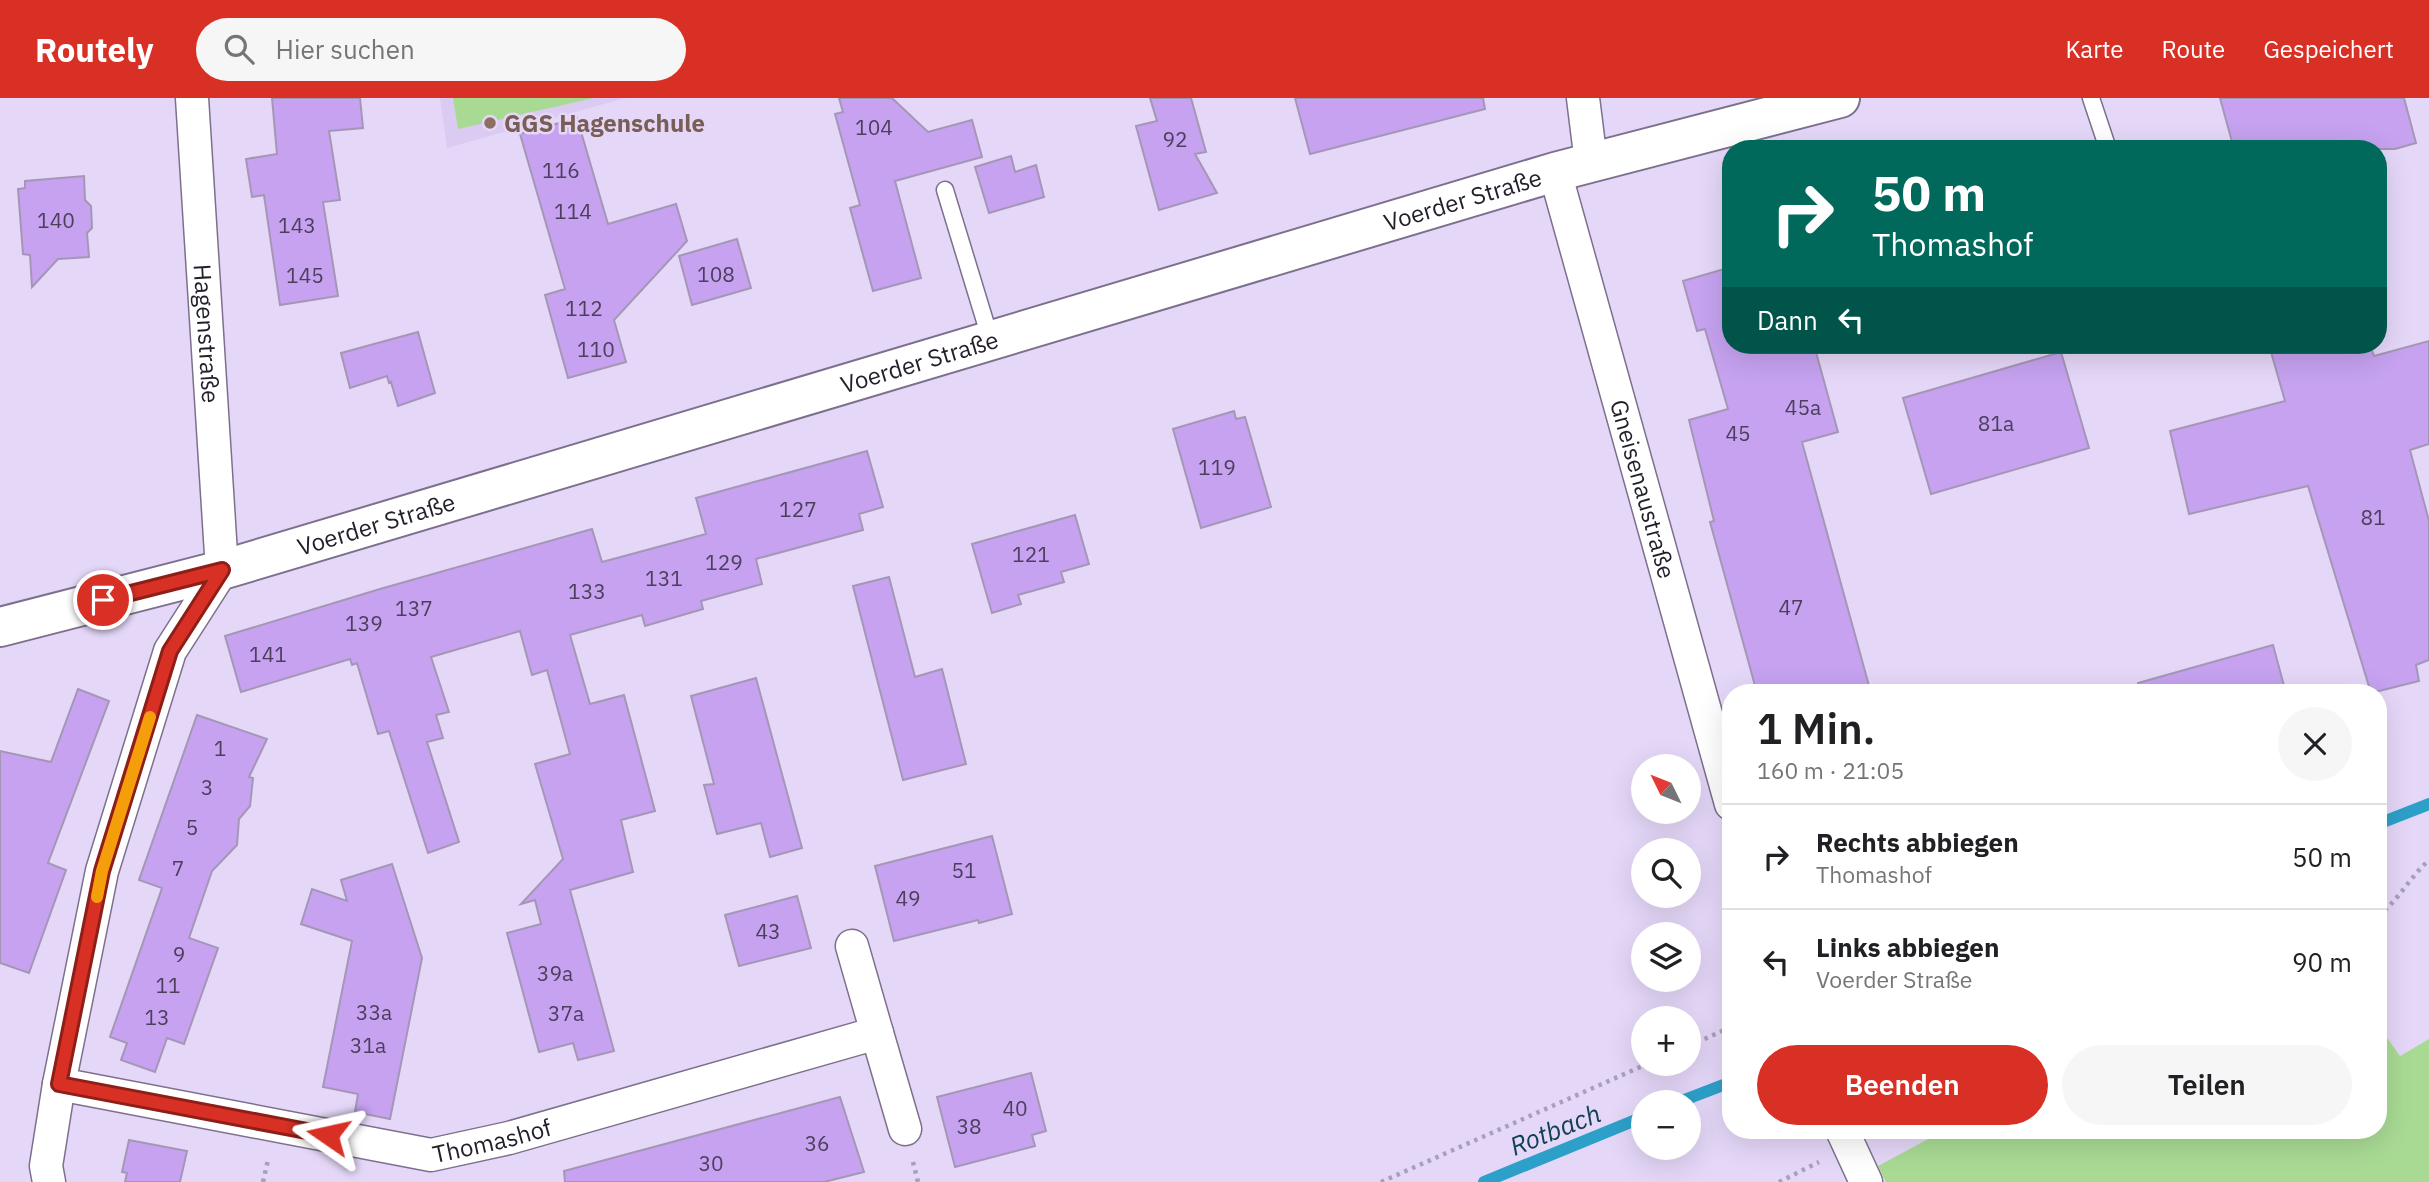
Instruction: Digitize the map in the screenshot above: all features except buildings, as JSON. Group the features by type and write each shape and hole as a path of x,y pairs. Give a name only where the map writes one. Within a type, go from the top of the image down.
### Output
{"main road":[{"name":"Voerder Straße","path":"0,627 222,570 1573,167 1840,98"}],"street":[{"name":"Hagenstraße","path":"192,98 222,570"},
{"name":"Gneisenaustraße","path":"1583,98 1573,167 1722,768"},
{"path":"49,1182 46,1166 59,1084 102,871 170,651 222,570"},
{"path":"852,946 905,1129"},
{"name":"Thomashof","path":"59,1084 431,1155 509,1138 877,1033"},
{"path":"1846,1139 1866,1182"}],"lane":[{"path":"2091,98 2105,140"},
{"path":"945,190 991,341"}],"path":[{"path":"2387,910 2429,860"},
{"path":"1701,1041 1722,1031"},
{"path":"1381,1182 1631,1071"}],"shaded area":[{"name":"GGS Hagenschule","path":"440,98 625,98 447,148"}],"green space":[{"path":"453,98 594,98 458,129"},
{"path":"2387,1038 2400,1056 2429,1039 2429,1182 1886,1182 1878,1166 1928,1139 2387,1139"}],"waterway":[{"name":"Rotbach","path":"2387,820 2429,804"},
{"name":"Rotbach","path":"1701,1094 1722,1085"},
{"name":"Rotbach","path":"1484,1182 1631,1122"}],"slow traffic":[{"path":"97,897 102,871 150,717"}],"place":[{"name":"GGS Hagenschule","path":"490,123"}],"route":[{"path":"103,600 222,570 170,651 102,871 59,1084 328,1135"}]}
